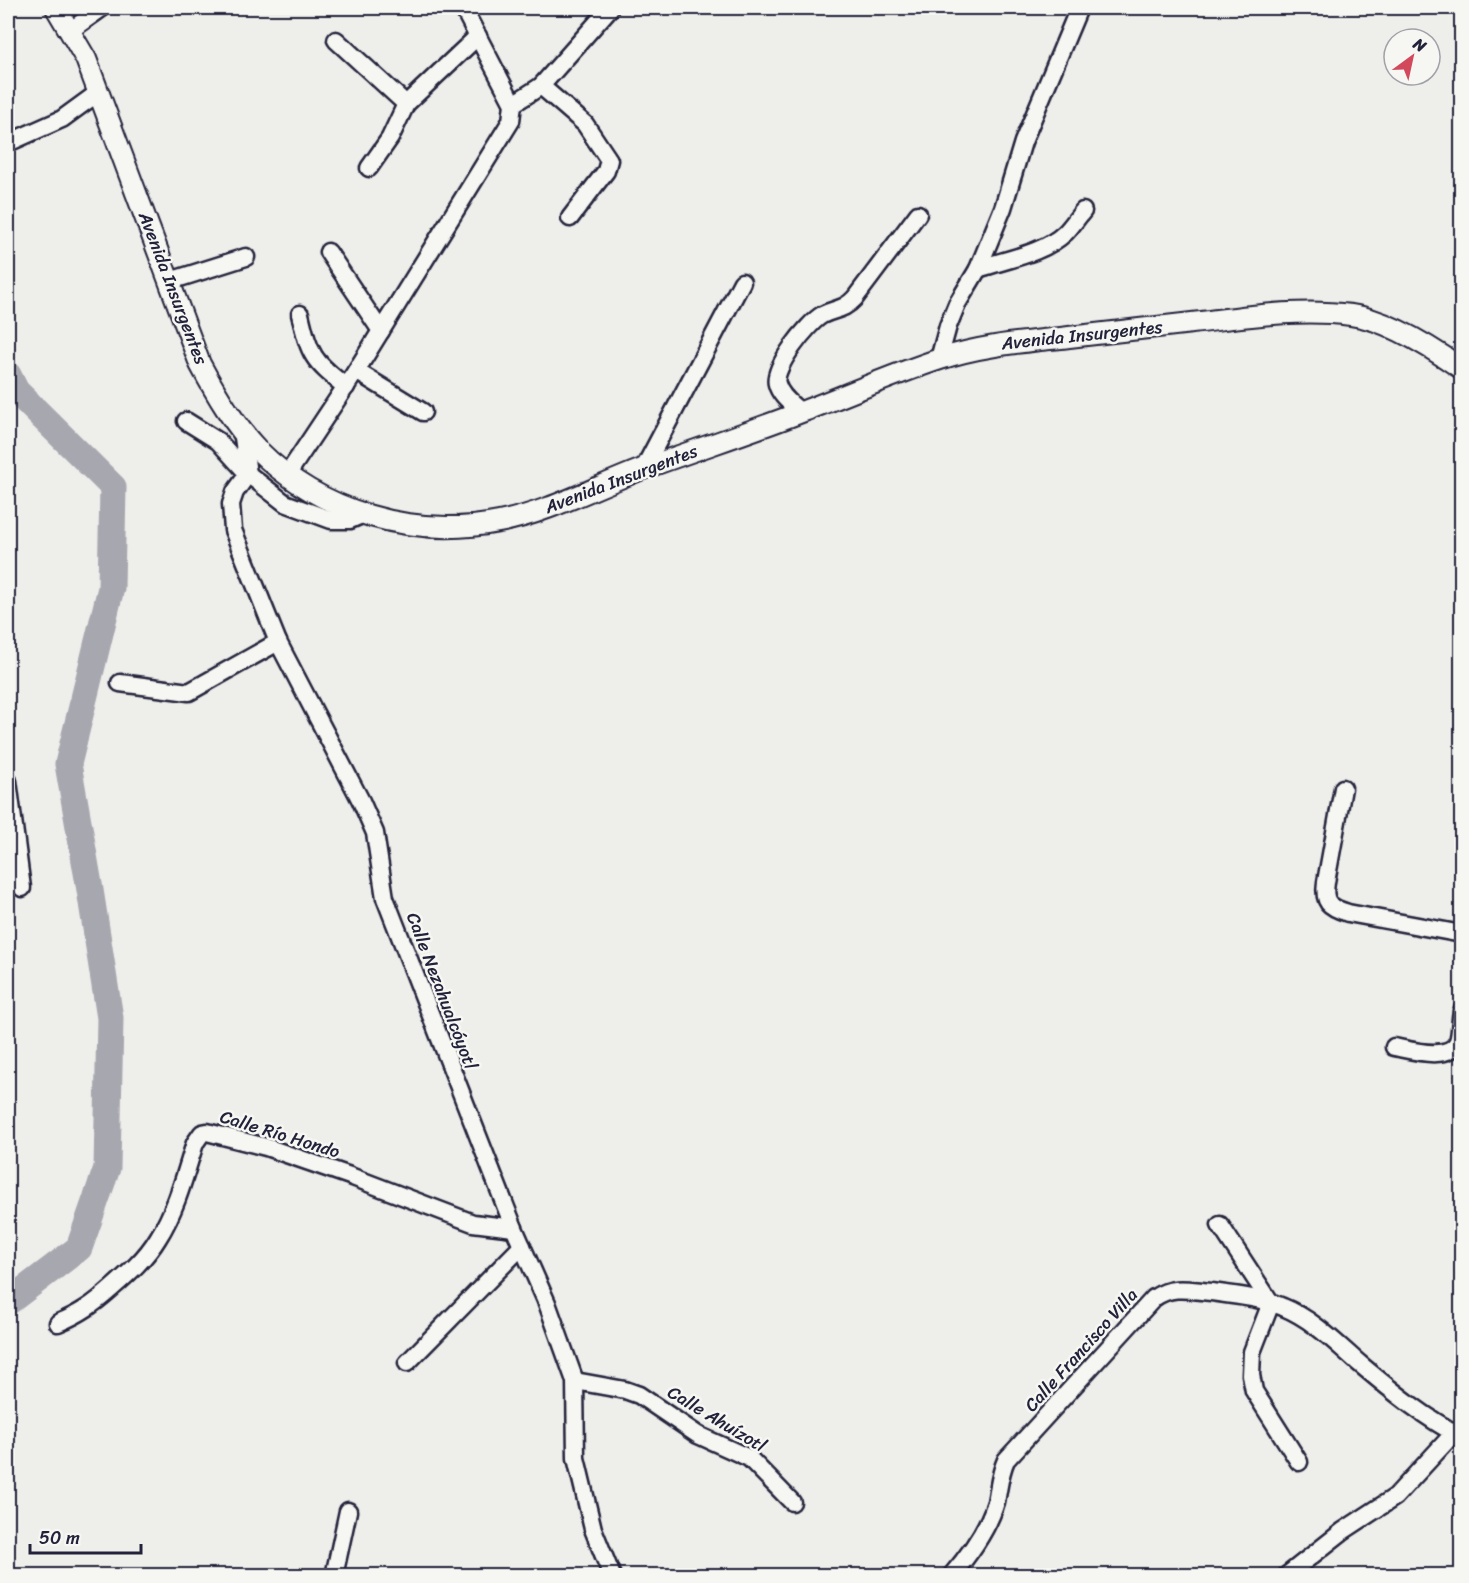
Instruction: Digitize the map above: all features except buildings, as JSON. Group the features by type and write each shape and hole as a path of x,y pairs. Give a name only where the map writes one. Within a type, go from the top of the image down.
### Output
{"main road":[{"name":"Avenida Insurgentes","path":"56,8 86,59 200,364 216,394 257,448 287,475 311,492 364,514 414,526 466,527 533,513 644,468 801,413 939,359 989,345 1286,313 1353,315 1400,330 1461,369"}],"street":[{"path":"70,30 102,8"},
{"path":"287,475 356,372 504,135 514,112 513,104 463,8"},
{"path":"513,104 541,86 610,8"},
{"path":"939,359 948,326 957,304 978,268 1003,208 1023,142 1079,8"},
{"path":"369,168 390,138 406,104 478,36"},
{"path":"336,40 406,104"},
{"path":"541,86 585,124 609,160 606,171 570,218"},
{"path":"8,143 62,119 99,92"},
{"path":"978,268 1037,250 1052,242 1064,234 1083,211"},
{"path":"801,413 782,395 777,386 778,370 792,347 811,325 823,315 849,305 918,214"},
{"path":"328,252 381,331"},
{"path":"170,281 246,257"},
{"path":"644,468 742,282"},
{"path":"300,314 312,357 346,387"},
{"path":"356,372 423,412"},
{"path":"186,421 218,441 248,474 285,503 331,520 350,520 364,514"},
{"path":"242,430 248,474"},
{"name":"Calle Nezahualcóyotl","path":"248,474 235,492 231,504 233,530 278,642 330,740 375,833 385,898 514,1228 551,1312 574,1381 576,1458 593,1528 612,1575"},
{"path":"120,683 189,692 278,642"},
{"path":"8,781 22,888"},
{"path":"1342,788 1324,893 1327,902 1335,909 1348,913 1461,934"},
{"path":"1394,1047 1434,1053 1450,1050 1458,1042 1461,1011"},
{"name":"Calle Río Hondo","path":"58,1323 79,1315 98,1300 130,1272 153,1246 169,1216 195,1143 198,1137 207,1131 277,1151 473,1223 514,1228"},
{"path":"1220,1225 1271,1303 1252,1352 1251,1375 1254,1391 1299,1462"},
{"path":"407,1363 522,1246"},
{"name":"Calle Francisco Villa","path":"951,1575 966,1558 992,1514 1000,1473 1006,1460 1154,1298 1164,1291 1184,1289 1220,1293 1282,1306 1307,1320 1376,1378 1426,1416 1458,1435"},
{"name":"Calle Ahuízotl","path":"574,1381 625,1390 639,1395 698,1435 748,1458 792,1502"},
{"path":"1286,1575 1343,1531 1395,1497 1458,1435"},
{"path":"334,1575 348,1511"}],"waterway":[{"path":"8,375 16,391 113,487 111,588 68,764 110,1018 107,1168 79,1248 8,1302"}]}
